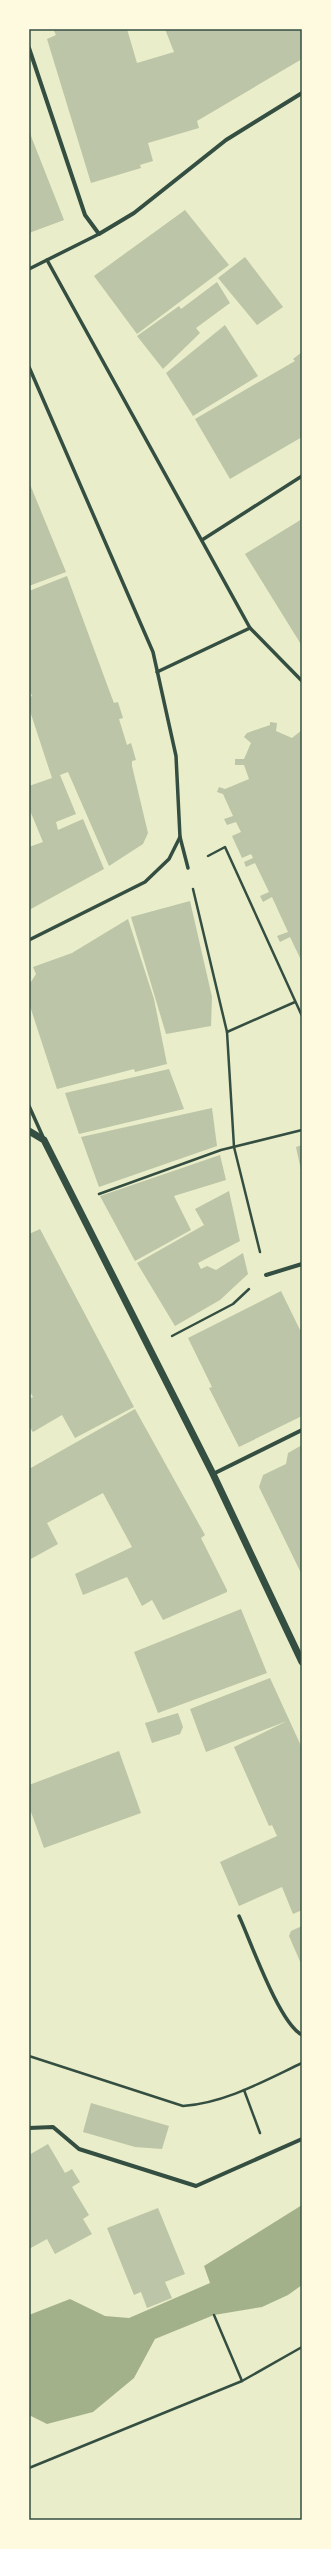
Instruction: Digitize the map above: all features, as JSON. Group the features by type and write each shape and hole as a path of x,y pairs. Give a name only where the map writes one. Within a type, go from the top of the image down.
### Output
{"street":[{"path":"29,48 85,215 99,234"},
{"path":"29,269 99,234 134,213 226,140 302,93"},
{"path":"47,260 250,628 302,680"},
{"path":"29,367 150,644 176,756 180,837 188,868"},
{"path":"202,540 302,476"},
{"path":"157,672 250,628"},
{"path":"29,940 145,882 169,859 180,837"},
{"path":"29,1106 74,1202 213,1474 302,1662"},
{"path":"29,1131 44,1140"},
{"path":"266,1275 302,1264"},
{"path":"213,1474 302,1430"},
{"path":"239,1916 283,2015 296,2032 302,2035"},
{"path":"29,2128 53,2127 79,2149 196,2186 302,2139"}],"path":[{"path":"149,1349 232,1304 266,1275 234,1147 227,1032 188,868 225,847 302,1016"},
{"path":"227,1032 296,1002"},
{"path":"74,1202 234,1147 302,1130"},
{"path":"29,2056 183,2106 203,2104 244,2090 302,2063"},
{"path":"244,2090 268,2154"},
{"path":"214,2315 226,2349 242,2381"},
{"path":"29,2468 242,2381 302,2348"}],"shaded area":[{"path":"302,2205 302,2285 288,2295 262,2307 214,2315 155,2339 134,2378 93,2412 47,2424 29,2415 29,2315 70,2299 105,2316 129,2318 210,2283 204,2266"}],"building":[{"path":"53,29 127,29 137,63 174,52 165,29 302,29 302,59 197,121 199,128 148,143 153,161 140,165 141,168 91,183 47,39 56,35"},
{"path":"29,131 64,220 29,233"},
{"path":"185,210 229,265 137,334 94,276"},
{"path":"245,257 283,307 257,325 218,278"},
{"path":"217,282 230,303 196,328 200,333 163,369 137,336 179,306 181,309"},
{"path":"225,325 258,376 193,416 166,373"},
{"path":"302,352 302,437 230,479 195,419 295,361 293,359"},
{"path":"29,482 66,572 29,586"},
{"path":"302,519 302,646 245,554"},
{"path":"67,576 114,703 118,702 123,718 119,719 127,745 131,743 136,760 132,761 132,766 148,833 143,844 109,866 68,772 60,775 76,814 56,822 58,830 83,819 104,869 29,910 29,847 43,842 29,808 29,786 52,778 29,708 29,697 32,696 29,689 29,591"},
{"path":"270,722 277,723 276,731 292,738 302,730 302,962 290,937 280,942 277,936 288,932 272,897 263,902 260,896 269,892 255,863 246,867 244,862 253,858 251,854 242,858 232,836 241,832 236,822 227,825 224,819 233,816 223,794 217,792 219,787 225,789 249,779 244,765 235,765 235,759 244,759 251,743 244,737 247,733 270,725"},
{"path":"190,901 212,997 211,1026 166,1034 131,917"},
{"path":"128,919 154,999 167,1064 135,1072 134,1069 57,1089 29,1003 29,985 36,974 33,967 72,953"},
{"path":"169,1069 184,1109 79,1134 65,1093"},
{"path":"212,1108 217,1146 99,1187 81,1137"},
{"path":"302,1145 302,1170 301,1170 296,1147"},
{"path":"220,1155 226,1180 174,1196 191,1230 135,1261 100,1196"},
{"path":"229,1191 240,1241 198,1263 201,1269 207,1266 216,1270 243,1253 248,1274 220,1300 175,1326 137,1263 204,1225 195,1209"},
{"path":"40,1229 134,1407 75,1438 62,1415 33,1432 29,1426 29,1399 33,1397 29,1390 29,1234"},
{"path":"281,1291 300,1330 302,1329 302,1416 239,1447 209,1388 212,1387 188,1338"},
{"path":"135,1409 205,1535 201,1538 227,1590 227,1592 163,1620 152,1600 142,1606 127,1577 83,1595 75,1574 132,1547 103,1493 47,1523 58,1544 29,1560 29,1469"},
{"path":"302,1445 302,1575 259,1487 263,1475 286,1464 288,1453"},
{"path":"241,1609 267,1673 158,1713 134,1652"},
{"path":"270,1678 302,1748 302,1910 293,1914 282,1887 239,1906 220,1862 277,1836 272,1825 269,1826 234,1747 287,1721 206,1752 190,1709"},
{"path":"178,1713 183,1727 180,1734 152,1743 145,1723"},
{"path":"119,1751 141,1813 44,1848 31,1812 29,1813 29,1785"},
{"path":"302,1926 302,1966 289,1936 291,1931"},
{"path":"91,2103 169,2126 162,2149 135,2147 83,2132"},
{"path":"48,2144 65,2173 72,2169 80,2182 72,2187 89,2215 83,2219 92,2234 55,2254 47,2239 29,2249 29,2155"},
{"path":"158,2208 185,2274 165,2282 172,2298 147,2308 141,2292 134,2295 107,2228"}]}
